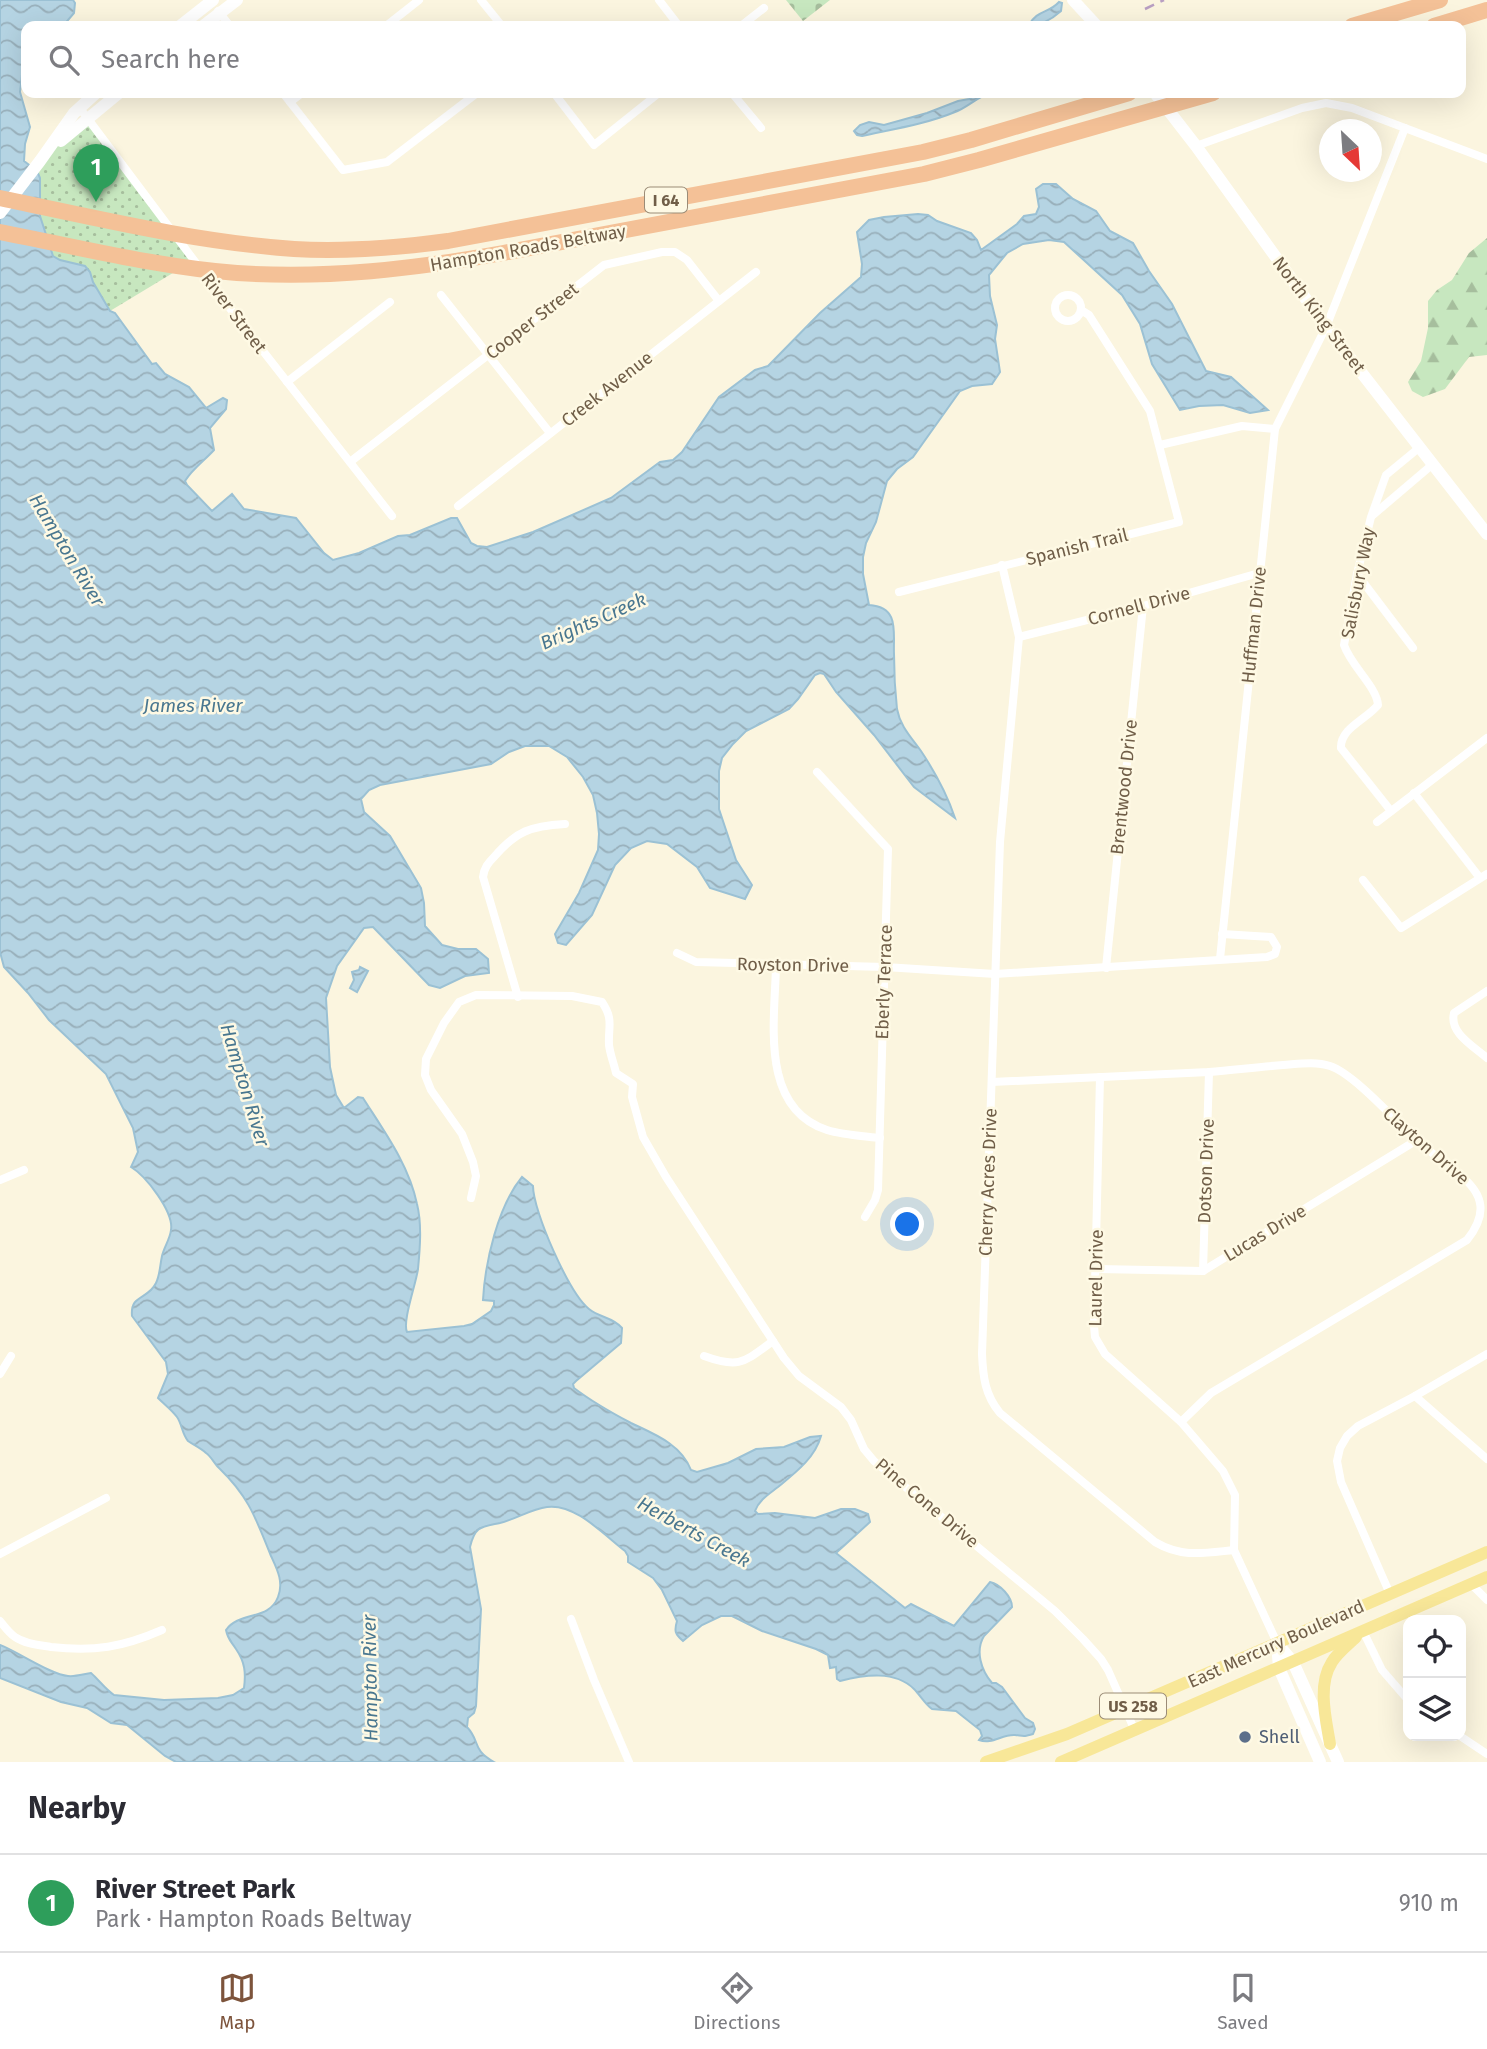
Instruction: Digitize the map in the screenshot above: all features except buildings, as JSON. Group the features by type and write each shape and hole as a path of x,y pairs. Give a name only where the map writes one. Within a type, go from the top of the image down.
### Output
{"highway":[{"path":"1369,21 1440,0"},
{"path":"1451,21 1487,10"},
{"name":"Hampton Roads Beltway","path":"0,198 209,239 295,249 396,248 447,241 923,152 1112,98"},
{"name":"Hampton Roads Beltway","path":"0,232 176,266 235,273 385,272 445,264 924,174 1195,98"}],"main road":[{"path":"210,21 237,0"},
{"path":"1073,0 1092,21"},
{"path":"186,21 211,1"},
{"path":"0,213 93,98"},
{"path":"83,113 110,98"},
{"name":"North King Street","path":"1159,98 1326,327 1487,534"},
{"name":"East Mercury Boulevard","path":"986,1762 1068,1734 1487,1552"},
{"name":"East Mercury Boulevard","path":"1061,1762 1487,1577"},
{"path":"1330,1744 1324,1701 1326,1675 1338,1654 1363,1631"},
{"path":"1278,1643 1293,1662 1338,1762"},
{"path":"1278,1643 1279,1668 1320,1762"}],"street":[{"path":"392,21 419,0"},
{"path":"481,0 498,21"},
{"path":"659,0 675,21"},
{"path":"211,1 226,21"},
{"path":"747,21 764,8"},
{"path":"287,98 343,170 387,162 470,98"},
{"path":"290,102 295,98"},
{"path":"558,98 594,145 653,98"},
{"path":"736,98 761,128"},
{"path":"1196,146 1302,108 1326,103 1352,108 1487,159"},
{"name":"River Street","path":"83,113 392,516"},
{"name":"Huffman Drive","path":"1220,959 1275,429 1326,327 1405,128"},
{"name":"Cooper Street","path":"350,462 604,265 662,252 675,252 687,260 719,301"},
{"name":"Creek Avenue","path":"458,506 756,272"},
{"path":"441,295 550,433"},
{"path":"287,382 390,302"},
{"name":"Spanish Trail","path":"899,592 1179,522 1150,411 1095,323 1081,310"},
{"path":"1160,445 1242,426 1275,429"},
{"name":"Salisbury Way","path":"1391,811 1341,748 1340,742 1345,733 1373,712 1378,705 1378,697 1355,667 1344,645 1371,517 1386,475 1420,447"},
{"name":"Salisbury Way","path":"1371,517 1433,464"},
{"name":"Cherry Acres Drive","path":"1002,565 1019,637 1000,842 982,1354 984,1384 987,1395 1000,1413 1155,1542 1177,1552 1192,1554 1234,1550"},
{"name":"Cornell Drive","path":"1019,637 1259,573"},
{"path":"1357,574 1413,648"},
{"name":"Brentwood Drive","path":"1106,968 1143,606"},
{"path":"1377,822 1487,738"},
{"name":"Eberly Terrace","path":"817,772 888,849 878,1190 865,1217"},
{"path":"1363,880 1401,928 1483,876 1414,793"},
{"path":"471,1198 476,1176 473,1162 461,1133 431,1090 425,1075 426,1059 444,1023 459,1002 476,995 518,997 483,877 484,869 507,842 521,833 540,825 565,824"},
{"path":"995,974 1267,957 1275,954 1276,947 1271,937 1222,934"},
{"name":"Royston Drive","path":"677,953 696,962 885,967 995,974"},
{"path":"776,965 774,1059 779,1082 790,1102 800,1115 828,1131 880,1138"},
{"path":"1487,991 1454,1013 1452,1020 1455,1031 1487,1058"},
{"name":"Pine Cone Drive","path":"518,997 572,996 602,1002 611,1025 609,1045 615,1073 633,1084 632,1097 643,1137 666,1177 773,1341 799,1376 841,1407 851,1420 864,1449 874,1461 1055,1611 1083,1639 1101,1659 1135,1731"},
{"name":"Clayton Drive","path":"992,1082 1209,1072 1313,1063 1331,1066 1358,1084 1417,1140 1478,1192 1483,1202 1483,1216 1478,1230 1468,1240 1211,1392 1181,1422"},
{"name":"Dotson Drive","path":"1203,1271 1209,1072"},
{"name":"Laurel Drive","path":"1100,1077 1094,1326 1096,1337 1112,1361 1181,1422 1223,1471 1235,1495 1234,1550"},
{"name":"Lucas Drive","path":"1097,1269 1203,1271 1417,1140"},
{"path":"0,1180 24,1170"},
{"path":"704,1356 735,1364 748,1359 773,1341"},
{"path":"1390,1594 1341,1482 1337,1461 1340,1448 1347,1436 1358,1426 1487,1354"},
{"path":"0,1374 11,1356"},
{"path":"1415,1396 1487,1459"},
{"path":"0,1554 106,1498"},
{"path":"1234,1550 1278,1643"},
{"path":"1471,1584 1487,1600"},
{"path":"571,1619 629,1762"},
{"path":"0,1621 14,1636 23,1641 34,1645 73,1649 110,1648 140,1640 162,1630"},
{"path":"1363,1631 1382,1670 1403,1694"},
{"path":"1466,1740 1487,1754"}],"green space":[{"path":"786,0 830,0 803,21"},
{"path":"87,117 196,259 110,311 85,266 53,256 41,224 40,178 37,171 52,151"},
{"path":"1487,238 1487,355 1469,357 1445,389 1423,397 1412,391 1408,382 1421,361 1428,328 1428,301 1437,290 1452,280 1469,253"}],"water":[{"name":"James River","path":"0,0 73,0 75,3 74,13 67,21 21,21 20,92 30,127 24,161 37,171 40,178 40,216 53,256 85,266 110,311 115,313 152,364 156,363 165,374 189,387 206,408 223,398 227,400 226,409 210,428 214,450 188,477 185,481 187,485 212,511 232,494 244,509 296,518 324,553 333,560 359,553 398,536 410,535 451,518 457,518 471,543 487,547 533,532 611,498 660,462 673,460 682,452 719,397 755,370 768,366 820,313 861,277 862,264 857,232 869,220 928,215 971,233 981,250 1024,216 1036,214 1039,207 1036,189 1043,184 1056,184 1073,199 1096,211 1110,231 1133,243 1172,304 1206,371 1231,377 1268,410 1250,413 1223,405 1180,410 1152,364 1140,324 1122,295 1064,242 1049,240 1023,244 1007,253 989,275 990,296 997,325 995,339 1000,372 992,384 972,386 960,391 913,457 887,481 863,557 863,574 869,605 886,610 893,622 898,715 936,775 955,818 914,787 824,674 820,673 815,675 789,709 746,731 722,758 719,771 719,809 736,860 752,885 745,899 710,888 697,867 667,844 647,841 631,848 615,865 592,915 566,945 558,943 555,934 579,893 598,850 599,834 593,795 583,777 567,757 549,746 525,746 509,752 491,764 380,785 369,790 361,799 364,812 390,836 421,888 425,926 442,945 458,949 476,949 488,959 489,973 465,976 440,988 429,985 373,927 364,928 337,966 326,998 330,1067 336,1095 344,1108 358,1097 363,1098 402,1162 419,1212 417,1276 406,1320 407,1332 472,1324 491,1311 494,1301 483,1300 490,1252 506,1203 522,1177 533,1186 545,1232 572,1287 589,1309 622,1328 621,1343 576,1381 574,1388 609,1411 666,1441 681,1453 691,1470 697,1472 728,1463 756,1449 784,1447 810,1437 821,1436 804,1464 765,1498 755,1511 758,1514 775,1513 815,1518 841,1509 855,1509 868,1514 870,1522 836,1553 905,1608 911,1604 954,1626 990,1582 1001,1588 1008,1595 1012,1607 984,1636 980,1648 981,1660 992,1683 1002,1687 1025,1718 1033,1723 1033,1734 979,1740 982,1736 980,1730 956,1711 932,1709 906,1683 879,1676 840,1681 837,1679 836,1667 830,1668 828,1655 762,1631 732,1616 721,1616 702,1625 683,1641 676,1632 677,1621 653,1578 628,1562 625,1551 589,1521 558,1507 541,1508 483,1527 474,1535 470,1547 481,1609 476,1706 474,1713 468,1718 467,1727 482,1753 494,1762 176,1762 127,1725 111,1723 87,1708 61,1702 0,1678 0,1645 61,1675 91,1673 114,1695 164,1700 233,1695 244,1688 245,1672 241,1658 226,1630 238,1620 268,1610 278,1597 280,1586 275,1566 245,1499 208,1455 188,1441 177,1417 158,1398 168,1374 166,1362 132,1316 132,1309 137,1300 156,1283 171,1222 158,1195 131,1167 138,1152 133,1128 106,1074 49,1020 4,967 0,952"},
{"path":"1059,2 1062,3 1061,11 1050,19 1032,21 1039,14"},
{"path":"979,98 960,110 933,120 862,136 854,131 869,122 884,125"},
{"path":"360,967 368,971 357,992 350,988 354,980 352,972"}],"railway":[{"path":"1145,9 1164,0"}],"place":[{"name":"River Street Park","path":"96,202"},
{"name":"Shell","path":"1245,1737"}],"water label":[{"name":"Hampton River","path":"67,550"},
{"name":"Brights Creek","path":"593,621"},
{"name":"Hampton River","path":"245,1085"},
{"name":"Herberts Creek","path":"694,1532"},
{"name":"Hampton River","path":"370,1678"}]}
